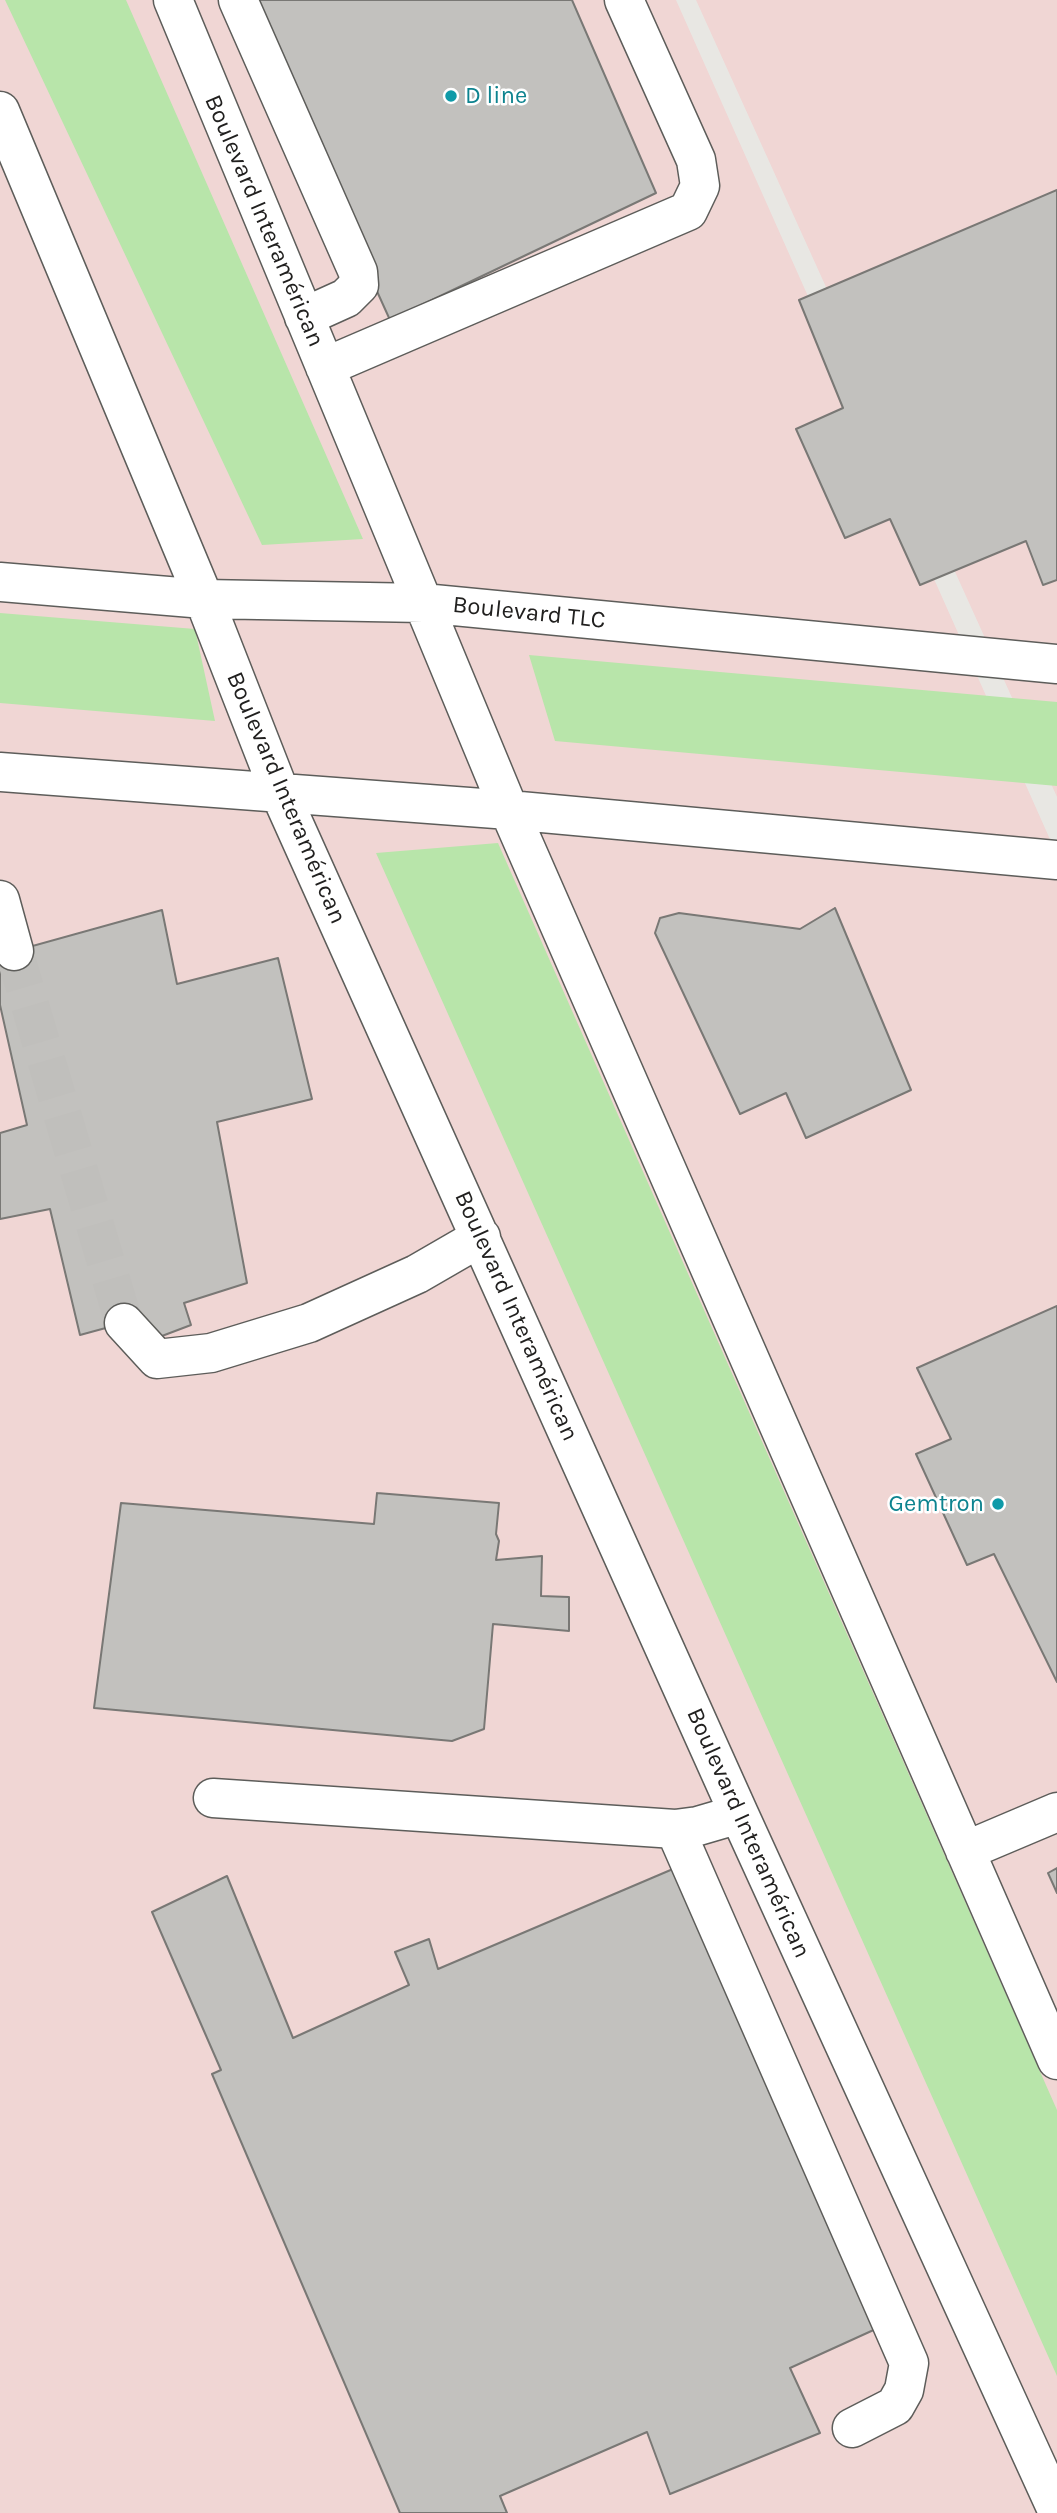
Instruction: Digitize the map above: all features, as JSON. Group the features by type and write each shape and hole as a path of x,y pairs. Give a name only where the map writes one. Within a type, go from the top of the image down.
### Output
{"street":[{"name":"Boulevard Interamérican","path":"173,0 509,810 1057,2060"},
{"path":"238,0 358,272 359,285 346,298 304,317"},
{"path":"326,366 688,211 700,186 696,160 624,0"},
{"name":"Boulevard Interamérican","path":"0,111 204,599 280,793 739,1814 1057,2510"},
{"name":"Boulevard TLC","path":"0,582 204,599 423,603 1057,664"},
{"path":"0,772 509,810 1057,860"},
{"path":"0,900 14,951"},
{"path":"124,1323 157,1359 211,1353 309,1323 417,1274 481,1237"},
{"path":"213,1798 675,1829 698,1826 739,1814"},
{"path":"965,1851 1057,1812"},
{"path":"675,1829 909,2363 904,2390 895,2406 852,2428"}],"shaded area":[{"path":"0,0 676,0 1057,855 1057,2513 0,2513"},
{"path":"696,0 1057,0 1057,797"}],"green space":[{"path":"5,0 126,0 363,539 262,545"},
{"path":"0,613 195,629 215,721 0,703"},
{"path":"529,655 1057,702 1057,786 555,741"},
{"path":"498,843 1057,2110 1057,2376 376,853"}],"building":[{"name":"D line","path":"245,0 572,0 656,193 390,320"},
{"path":"1057,190 1057,580 1043,585 1026,541 920,585 890,519 845,538 796,429 843,408 799,300"},
{"path":"835,908 911,1090 806,1138 786,1093 740,1114 655,933 660,918 679,913 800,929"},
{"path":"162,910 177,984 278,958 312,1099 217,1122 247,1283 184,1303 191,1325 154,1339 124,1323 80,1335 50,1209 0,1219 0,1133 27,1125 0,1005 0,955"},
{"name":"Gemtron","path":"1057,1306 1057,1682 994,1554 967,1565 916,1454 951,1439 917,1368"},
{"path":"377,1493 499,1503 496,1560 542,1556 541,1596 569,1597 569,1631 493,1624 484,1729 452,1741 94,1708 121,1503 374,1524"},
{"path":"680,1866 878,2328 790,2368 820,2433 670,2494 647,2432 500,2496 507,2513 400,2513 212,2074 221,2070 152,1912 227,1876 293,2038 409,1985 395,1952 429,1939 438,1969"},
{"path":"1057,1868 1057,1893 1048,1873"}],"tunnel":[{"path":"14,951 124,1323"}],"place":[{"name":"D line","path":"451,96"},
{"name":"Gemtron","path":"998,1504"}]}
